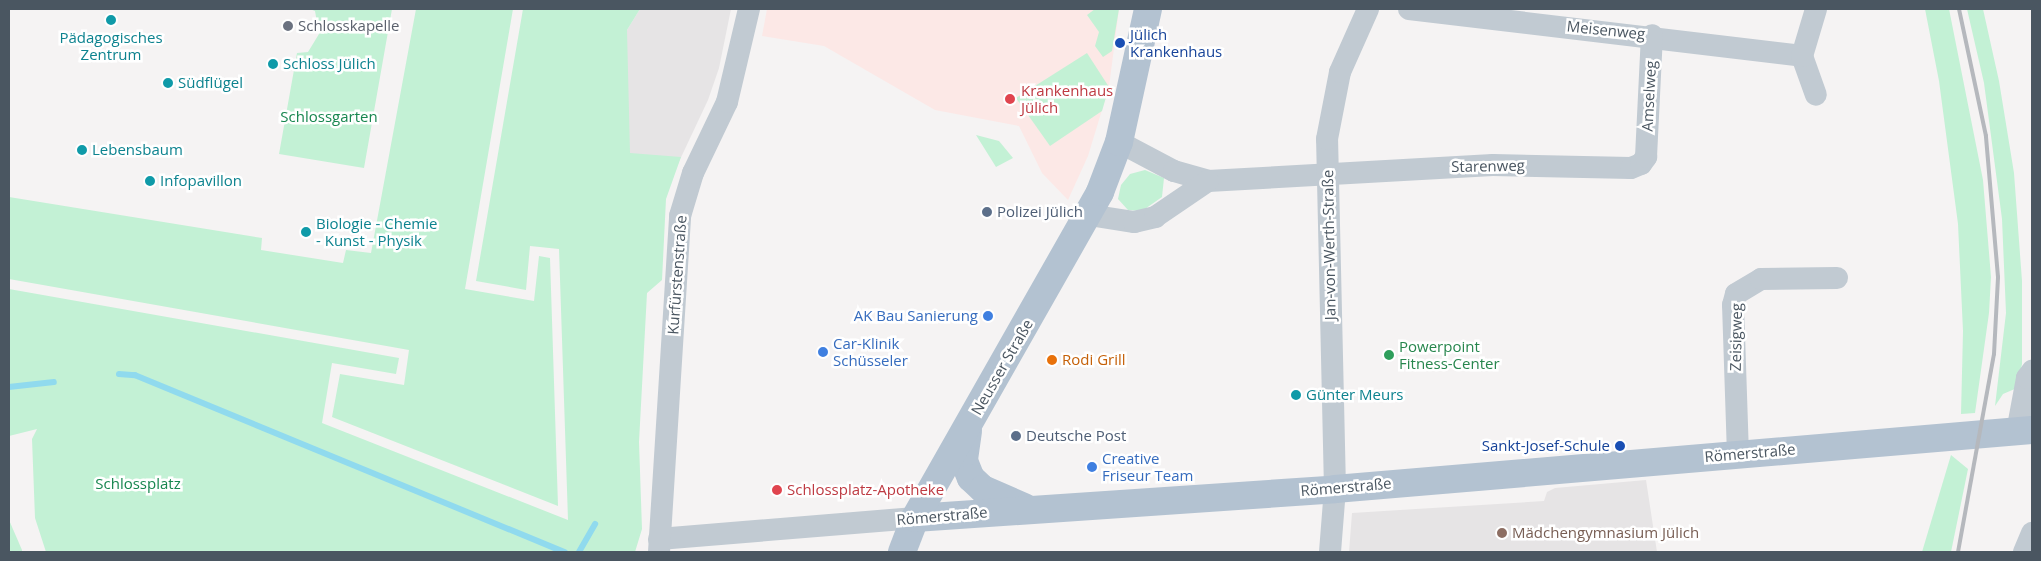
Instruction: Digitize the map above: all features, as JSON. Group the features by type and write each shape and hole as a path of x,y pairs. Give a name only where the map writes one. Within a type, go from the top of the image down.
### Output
{"main road":[{"name":"Neusser Straße","path":"902,552 915,518 1089,215 1120,142 1148,9"},
{"path":"970,423 964,456 971,478 983,489 1004,501 1032,509"},
{"name":"Römerstraße","path":"915,518 1335,489 2025,431"}],"street":[{"name":"Kurfürstenstraße","path":"659,546 680,216 693,173 727,102 749,9"},
{"name":"Jan-von-Werth-Straße","path":"1330,552 1335,489 1327,139 1340,72 1368,9"},
{"name":"Meisenweg","path":"1409,9 1652,36 1802,56"},
{"path":"1816,9 1802,56 1816,95"},
{"name":"Amselweg","path":"1646,157 1652,36"},
{"path":"1120,142 1174,171 1208,181 1327,175"},
{"name":"Starenweg","path":"1327,175 1493,165 1631,168 1641,164 1646,157"},
{"path":"1089,215 1134,222 1155,217 1208,181"},
{"name":"Zeisigweg","path":"1738,454 1733,306 1736,294 1761,279 1837,278"},
{"path":"2025,431 2027,378 2032,371"},
{"name":"Römerstraße","path":"659,546 915,518"},
{"path":"2024,552 2032,532"}],"shaded area":[{"path":"640,9 731,9 719,68 708,100 676,168 621,161 627,30"},
{"name":"Krankenhaus Jülich","path":"767,9 1119,9 1109,87 1088,156 1068,200 1042,173 1019,126 935,110 824,46 762,36"},
{"name":"Mädchengymnasium Jülich","path":"1646,480 1657,552 1349,552 1352,513 1544,501 1547,492 1555,488"}],"green space":[{"name":"Schlossgarten","path":"310,9 392,9 364,168 279,154 297,53 308,52 319,34 315,11"},
{"path":"416,9 513,9 465,289 534,301 539,256 550,258 558,506 332,417 340,374 404,385 409,350 9,279 9,197 262,238 261,250 343,263 346,250 371,253"},
{"name":"Schlossplatz","path":"523,9 640,9 627,30 630,153 681,157 666,199 662,280 647,293 639,442 642,529 635,552 46,552 35,518 32,439 37,429 9,436 9,289 399,358 396,374 332,363 322,423 568,520 559,249 530,246 526,290 476,281"},
{"path":"1095,9 1119,9 1112,51 1103,57 1095,46 1099,32 1087,15"},
{"path":"1925,9 1949,9 1983,180 1991,277 1989,313 1975,413 1961,414 1963,331 1958,224 1939,81"},
{"path":"1967,9 1983,9 1999,81 2014,173 2022,281 2022,364 2017,388 2003,394 1995,406 2006,313 2002,219 1984,83"},
{"path":"1087,53 1109,87 1102,111 1050,146 1016,98"},
{"path":"976,135 999,141 1013,158 996,167"},
{"path":"1145,170 1164,178 1162,197 1142,211 1128,210 1118,199 1121,185 1130,174"},
{"path":"1951,455 1968,469 1951,552 1922,552"},
{"path":"9,520 22,550 22,552 9,552"}],"waterway":[{"path":"119,374 135,375 565,552"},
{"path":"9,387 54,382"},
{"path":"579,552 595,524"}],"railway":[{"path":"1958,552 1994,354 1998,277 1986,136 1959,9"}],"place":[{"name":"Pädagogisches Zentrum","path":"111,20"},
{"name":"Schlosskapelle","path":"288,26"},
{"name":"Jülich Krankenhaus","path":"1120,43"},
{"name":"Schloss Jülich","path":"273,64"},
{"name":"Südflügel","path":"168,83"},
{"name":"Krankenhaus Jülich","path":"1010,99"},
{"name":"Lebensbaum","path":"82,150"},
{"name":"Infopavillon","path":"150,181"},
{"name":"Polizei Jülich","path":"987,212"},
{"name":"Biologie - Chemie - Kunst - Physik","path":"306,232"},
{"name":"AK Bau Sanierung","path":"988,316"},
{"name":"Car-Klinik Schüsseler","path":"823,352"},
{"name":"Powerpoint Fitness-Center","path":"1389,355"},
{"name":"Rodi Grill","path":"1052,360"},
{"name":"Günter Meurs","path":"1296,395"},
{"name":"Deutsche Post","path":"1016,436"},
{"name":"Sankt-Josef-Schule","path":"1620,446"},
{"name":"Creative Friseur Team","path":"1092,467"},
{"name":"Schlossplatz-Apotheke","path":"777,490"},
{"name":"Mädchengymnasium Jülich","path":"1502,533"}]}
